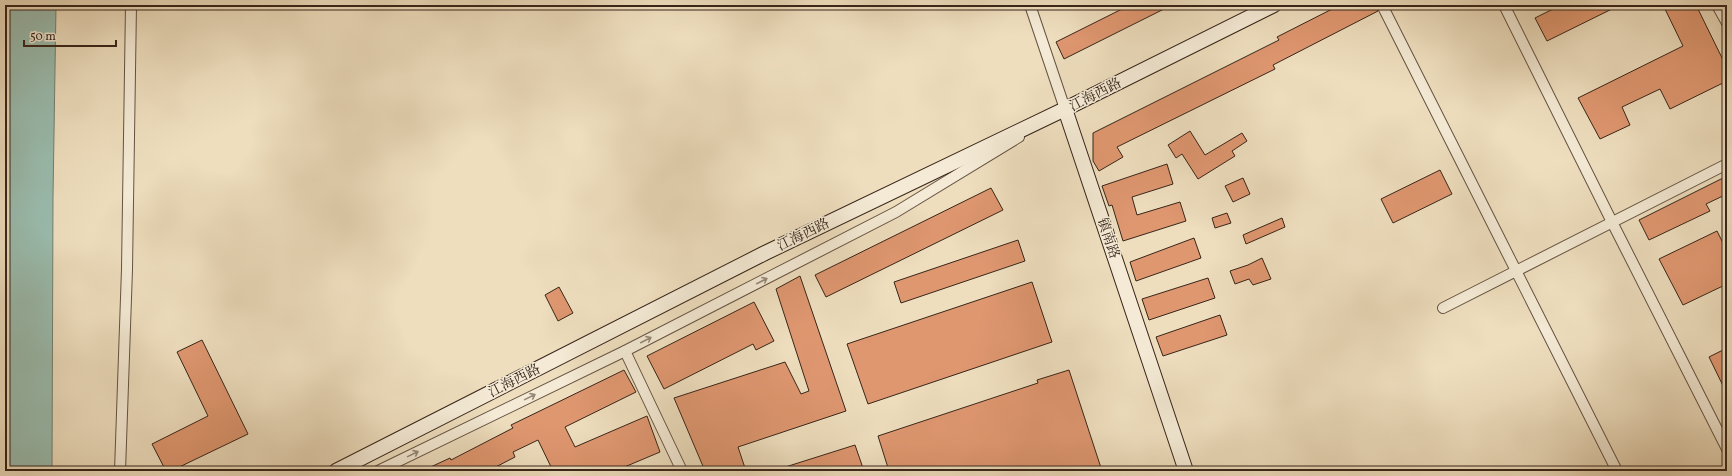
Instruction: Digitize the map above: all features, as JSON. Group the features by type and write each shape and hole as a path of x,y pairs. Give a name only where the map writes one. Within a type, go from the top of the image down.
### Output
{"main road":[{"name":"江海西路","path":"336,471 765,253 1065,109 1274,5"},
{"name":"镇南路","path":"1065,109 1186,471"}],"street":[{"path":"120,471 127,261 131,5"},
{"name":"镇南路","path":"1030,5 1065,109"},
{"path":"1382,5 1617,471"},
{"path":"1504,5 1727,449"},
{"path":"1717,5 1727,22"},
{"path":"378,471 625,351 896,212 1065,109"},
{"path":"1443,308 1727,164"},
{"path":"625,351 682,471"}],"shaded area":[{"path":"5,5 56,5 53,197 52,471 5,471"}],"building":[{"path":"1130,5 1172,5 1064,59 1056,42"},
{"path":"1340,5 1376,5 1378,11 1273,65 1275,69 1117,147 1123,157 1099,171 1093,161 1093,133 1279,40 1277,37"},
{"path":"1561,5 1620,5 1547,41 1535,18"},
{"path":"1674,5 1696,5 1727,68 1727,81 1670,109 1660,89 1622,107 1630,125 1600,139 1578,98 1683,46 1665,9"},
{"path":"1190,131 1205,155 1242,133 1247,141 1232,151 1235,156 1198,179 1182,154 1176,158 1168,145"},
{"path":"1167,164 1173,184 1132,197 1137,215 1180,202 1186,221 1123,241 1112,205 1109,206 1102,186"},
{"path":"1440,170 1452,194 1393,223 1381,199"},
{"path":"1727,176 1727,194 1706,204 1710,211 1649,240 1639,220"},
{"path":"1243,178 1250,194 1233,202 1225,186"},
{"path":"991,188 1003,210 826,297 815,275"},
{"path":"1227,213 1231,223 1215,228 1212,218"},
{"path":"1282,218 1285,227 1246,244 1243,235"},
{"path":"1717,231 1727,251 1727,284 1683,305 1659,259"},
{"path":"1194,238 1201,258 1136,281 1130,262"},
{"path":"1018,240 1025,261 901,303 894,282"},
{"path":"1262,258 1271,279 1253,285 1249,279 1235,284 1230,271 1248,265"},
{"path":"800,276 846,411 738,447 746,471 705,471 674,398 785,362 801,394 809,391 776,289"},
{"path":"1208,278 1215,298 1149,320 1142,299"},
{"path":"1032,282 1052,342 868,404 847,344"},
{"path":"559,287 573,313 558,321 545,295"},
{"path":"754,302 774,341 756,350 753,344 664,389 647,356"},
{"path":"1220,315 1227,335 1163,356 1156,337"},
{"path":"202,340 248,434 171,471 166,471 152,444 208,416 177,352"},
{"path":"1727,348 1727,394 1709,357"},
{"path":"624,370 636,392 565,427 575,447 647,416 660,452 615,471 553,471 538,440 513,452 515,457 488,471 422,471 450,458 451,460 513,428 511,425"},
{"path":"1069,370 1102,471 889,471 878,436 1038,383 1037,380"},
{"path":"855,445 864,471 780,471 779,469"}]}
